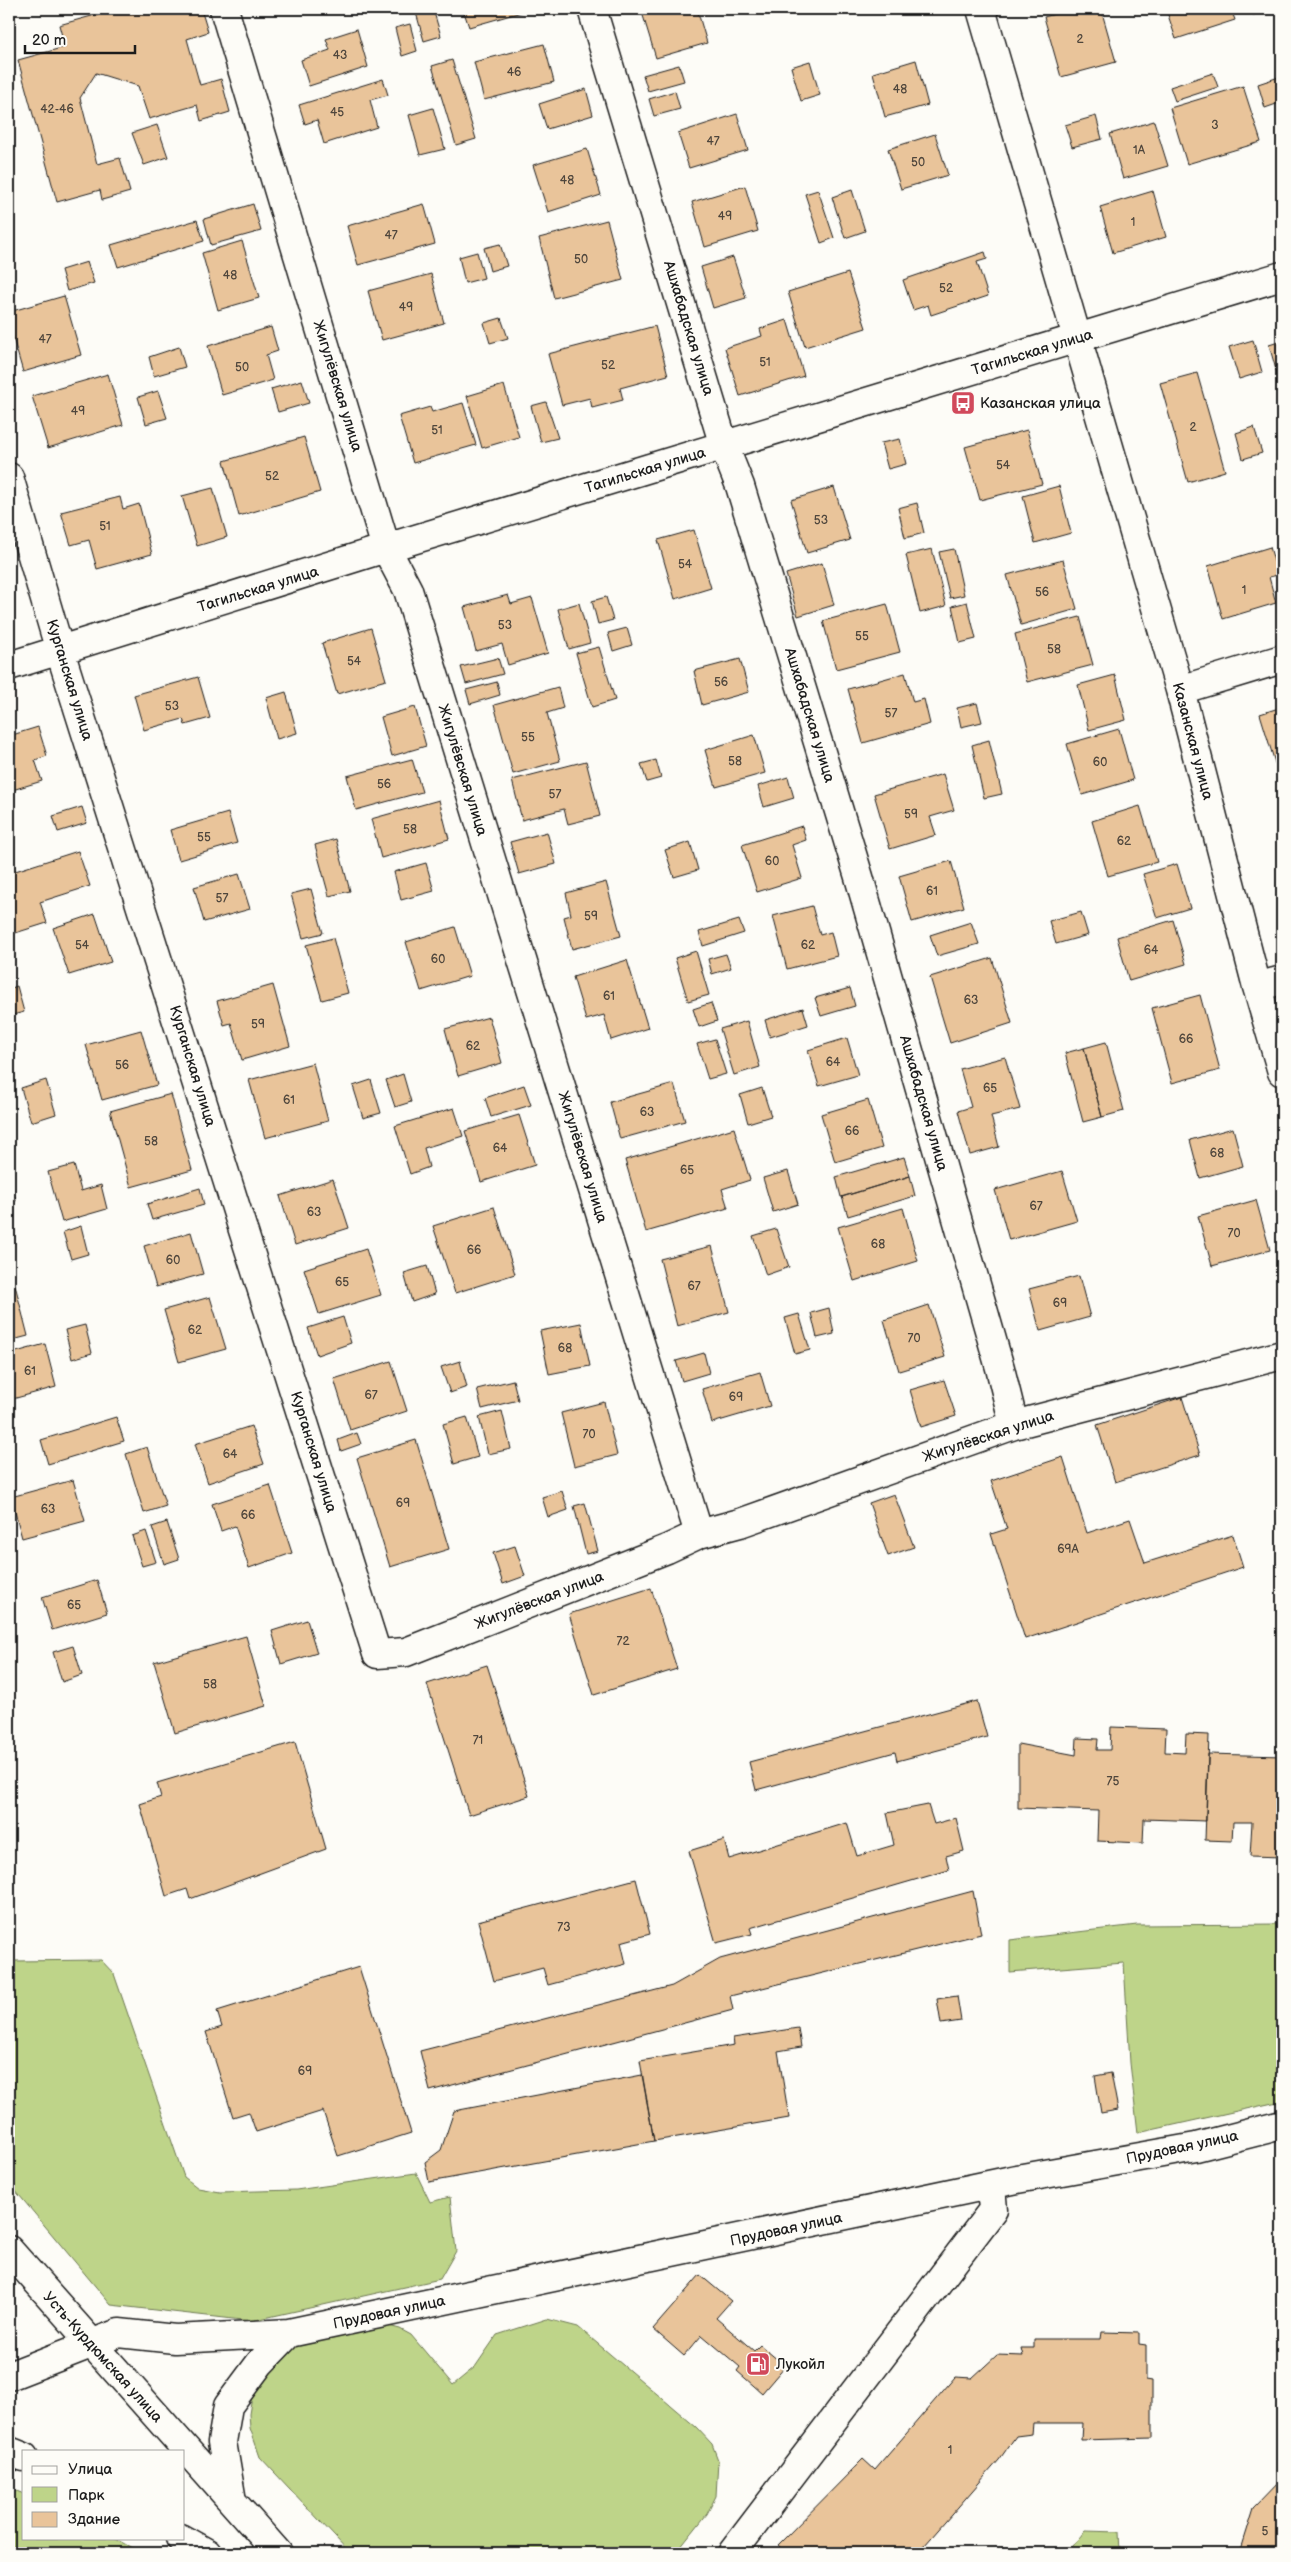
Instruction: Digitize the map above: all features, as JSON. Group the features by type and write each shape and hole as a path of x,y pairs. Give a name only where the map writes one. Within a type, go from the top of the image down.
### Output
{"street":[{"name":"Жигулёвская улица","path":"224,9 386,548 408,590 699,1534"},
{"name":"Ашхабадская улица","path":"592,9 724,446 740,486 859,877 998,1358 1014,1425"},
{"name":"Казанская улица","path":"982,9 1076,338 1180,690 1270,984 1282,1072"},
{"name":"Тагильская улица","path":"9,666 386,548 1282,276"},
{"name":"Курганская улица","path":"9,477 60,651 377,1654"},
{"path":"1180,690 1282,659"},
{"name":"Жигулёвская улица","path":"377,1654 406,1652 668,1549 699,1534 740,1523 1014,1425 1282,1355"},
{"name":"Прудовая улица","path":"9,2376 120,2333 175,2339 289,2333 991,2186 1196,2147 1282,2125"},
{"path":"732,2553 993,2210 991,2186"},
{"name":"Усть-Курдюмская улица","path":"9,2250 90,2344 278,2553"},
{"path":"232,2501 222,2442 228,2406 260,2363 289,2333"},
{"path":"9,2451 22,2456"},
{"path":"184,2540 207,2553"}],"green space":[{"path":"1282,1924 1282,2101 1138,2133 1130,2063 1124,1963 1010,1972 1010,1940 1137,1925"},
{"path":"101,1960 114,1974 184,2177 198,2188 220,2192 296,2190 416,2173 430,2202 450,2197 456,2251 440,2279 251,2321 111,2305 9,2183 9,1964 14,1961"},
{"path":"547,2319 578,2327 696,2427 712,2444 718,2460 716,2496 707,2514 676,2553 350,2553 260,2457 250,2428 249,2414 253,2390 291,2347 377,2323 400,2329 411,2335 453,2385 475,2367 497,2335"},
{"path":"9,2488 22,2493 22,2540 118,2540 141,2553 9,2553"},
{"path":"1085,2531 1119,2532 1120,2553 1066,2553"}],"building":[{"path":"117,9 201,9 208,32 187,39 200,85 221,79 230,112 201,121 197,105 149,119 138,86 96,73 80,98 97,164 120,158 130,192 102,200 100,190 57,202 18,60 65,47 59,25"},
{"path":"415,9 433,9 441,36 424,41"},
{"path":"463,9 532,9 469,27"},
{"path":"641,9 697,9 707,43 656,58"},
{"path":"1073,9 1101,9 1116,62 1061,77 1044,17"},
{"path":"1166,9 1231,9 1235,20 1176,39"},
{"path":"1251,9 1273,9 1253,15"},
{"path":"410,24 417,51 402,56 395,28"},
{"path":"357,29 368,67 309,86 301,60 330,50 326,39"},
{"path":"544,44 554,82 484,100 474,62"},
{"path":"452,60 476,139 456,145 432,66"},
{"path":"916,60 928,105 885,117 873,73"},
{"path":"810,61 820,95 801,101 791,67"},
{"path":"679,65 684,81 648,91 643,75"},
{"path":"1213,73 1218,87 1175,101 1170,87"},
{"path":"1279,77 1282,85 1282,102 1265,108 1258,84"},
{"path":"383,79 388,95 370,100 377,127 324,144 317,120 305,124 299,105"},
{"path":"1243,86 1261,142 1187,164 1170,108"},
{"path":"586,89 593,115 547,129 539,104"},
{"path":"675,91 680,109 654,116 649,99"},
{"path":"433,108 445,149 420,155 409,115"},
{"path":"737,114 748,150 689,168 678,133"},
{"path":"1096,116 1102,139 1072,147 1065,125"},
{"path":"1154,121 1168,166 1123,179 1110,134"},
{"path":"157,125 168,157 144,165 132,133"},
{"path":"935,134 948,175 901,189 888,149"},
{"path":"587,149 601,195 548,212 533,165"},
{"path":"745,186 758,231 705,247 692,202"},
{"path":"818,190 834,238 821,243 805,194"},
{"path":"852,190 865,231 845,238 832,197"},
{"path":"1153,191 1166,237 1113,253 1100,207"},
{"path":"253,204 261,231 211,245 204,219"},
{"path":"424,204 435,244 358,265 347,226"},
{"path":"197,220 204,241 118,267 111,245"},
{"path":"607,220 623,280 554,298 539,238"},
{"path":"242,241 259,298 218,310 202,253"},
{"path":"500,244 507,266 490,271 484,248"},
{"path":"477,252 484,278 465,283 459,257"},
{"path":"985,252 987,259 977,262 988,296 931,315 928,305 913,310 903,280"},
{"path":"733,257 746,298 713,308 701,267"},
{"path":"87,262 94,283 67,291 61,270"},
{"path":"848,273 866,328 805,347 788,292"},
{"path":"431,274 444,323 382,340 368,291"},
{"path":"64,296 81,355 23,372 9,324 9,312"},
{"path":"501,318 508,338 490,343 484,323"},
{"path":"787,320 804,376 740,396 725,348 762,336 760,329"},
{"path":"655,326 668,375 620,388 623,400 592,408 590,398 562,405 548,354"},
{"path":"271,327 278,351 266,355 273,380 222,395 208,346"},
{"path":"1253,340 1262,372 1239,379 1229,347"},
{"path":"1282,341 1282,391 1269,345"},
{"path":"179,347 185,367 154,376 149,357"},
{"path":"1197,373 1225,471 1188,482 1160,383"},
{"path":"108,374 123,425 48,448 32,396"},
{"path":"302,380 309,403 278,412 271,389"},
{"path":"504,385 519,437 482,448 467,396"},
{"path":"158,391 167,418 146,424 138,397"},
{"path":"546,402 558,438 541,442 531,406"},
{"path":"463,403 476,445 413,463 399,416 430,407 432,412"},
{"path":"1254,427 1262,453 1243,459 1236,433"},
{"path":"1027,430 1042,484 980,500 965,447"},
{"path":"304,437 320,492 239,516 224,461"},
{"path":"900,439 906,464 888,469 881,443"},
{"path":"1059,486 1071,533 1035,543 1023,496"},
{"path":"834,487 850,540 807,553 791,500"},
{"path":"213,488 227,537 197,546 182,496"},
{"path":"120,497 123,509 139,504 152,554 97,569 89,540 71,545 61,512"},
{"path":"917,503 924,533 905,538 898,508"},
{"path":"694,530 711,588 675,599 658,540"},
{"path":"1270,547 1278,575 1269,577 1276,603 1223,619 1208,566"},
{"path":"932,549 946,606 920,613 906,555"},
{"path":"954,549 964,595 950,598 939,552"},
{"path":"1063,560 1077,609 1021,625 1007,575"},
{"path":"822,563 834,605 798,616 786,574"},
{"path":"508,595 511,604 532,598 548,653 508,665 502,644 476,651 464,607"},
{"path":"606,597 613,620 598,624 592,601"},
{"path":"967,602 976,639 960,643 952,606"},
{"path":"579,603 590,643 569,649 558,609"},
{"path":"887,604 900,652 836,669 823,621"},
{"path":"1080,617 1093,665 1027,682 1015,634"},
{"path":"371,628 386,680 337,694 322,643"},
{"path":"627,628 632,645 613,651 608,633"},
{"path":"599,647 615,700 592,707 576,653"},
{"path":"498,658 503,674 466,684 461,667"},
{"path":"740,659 749,692 702,705 694,671"},
{"path":"905,673 913,702 924,699 930,724 863,743 848,689"},
{"path":"1115,675 1126,720 1089,730 1078,685"},
{"path":"198,677 210,718 185,725 183,719 144,730 134,695"},
{"path":"497,682 500,695 470,704 466,690"},
{"path":"558,687 563,708 547,713 560,761 513,774 494,705"},
{"path":"286,692 297,733 277,739 266,698"},
{"path":"977,703 982,722 961,727 957,708"},
{"path":"415,707 426,746 392,756 381,717"},
{"path":"1282,707 1282,778 1280,779 1260,714"},
{"path":"38,727 47,756 35,760 42,781 9,791 9,736"},
{"path":"1119,729 1133,780 1082,795 1067,744"},
{"path":"754,735 765,773 716,787 705,750"},
{"path":"989,740 1002,794 984,798 972,745"},
{"path":"412,759 422,792 356,810 347,776"},
{"path":"656,760 661,778 647,782 641,764"},
{"path":"586,761 600,816 568,824 564,809 522,820 512,780"},
{"path":"943,774 954,810 930,817 936,835 890,849 874,794"},
{"path":"788,777 794,798 764,807 758,786"},
{"path":"1282,798 1282,827 1276,800"},
{"path":"439,800 449,839 381,858 371,819"},
{"path":"1140,806 1157,862 1108,876 1092,821"},
{"path":"82,807 87,823 58,832 53,816"},
{"path":"228,813 237,843 179,860 170,830"},
{"path":"802,826 806,840 792,845 802,878 757,892 742,845"},
{"path":"547,832 556,864 519,874 510,842"},
{"path":"336,839 350,891 329,896 315,845"},
{"path":"690,842 698,870 674,877 665,850"},
{"path":"78,851 90,886 40,902 47,923 9,935 9,873"},
{"path":"951,861 964,907 912,922 899,876"},
{"path":"426,863 434,891 401,900 394,872"},
{"path":"1177,864 1190,908 1157,918 1143,874"},
{"path":"239,874 250,909 204,922 194,887"},
{"path":"606,882 621,936 572,949 564,917 571,915 566,893"},
{"path":"311,889 323,933 303,938 291,894"},
{"path":"812,906 820,935 831,932 837,956 787,969 773,916"},
{"path":"1081,912 1088,935 1056,944 1049,921"},
{"path":"95,914 111,962 69,975 53,928"},
{"path":"739,920 744,933 703,946 699,932"},
{"path":"1173,920 1186,964 1129,981 1117,937"},
{"path":"971,922 979,944 937,956 930,935"},
{"path":"455,927 470,976 421,991 406,942"},
{"path":"333,938 348,993 322,1000 306,945"},
{"path":"696,951 709,995 688,1001 675,958"},
{"path":"726,954 731,968 712,974 708,959"},
{"path":"992,958 1012,1023 950,1043 930,977"},
{"path":"627,960 648,1028 611,1040 604,1015 586,1020 573,977"},
{"path":"273,985 290,1046 242,1060 231,1023 224,1025 217,1001"},
{"path":"17,986 24,1012 9,1016 9,989"},
{"path":"850,988 855,1006 821,1016 815,998"},
{"path":"1200,995 1220,1070 1172,1083 1152,1008"},
{"path":"711,1003 717,1021 699,1027 693,1009"},
{"path":"803,1008 808,1025 770,1037 765,1020"},
{"path":"489,1017 502,1063 458,1076 445,1029"},
{"path":"747,1021 760,1067 734,1075 720,1029"},
{"path":"141,1030 157,1085 102,1100 86,1045"},
{"path":"847,1038 858,1075 819,1086 808,1050"},
{"path":"715,1039 726,1074 708,1079 697,1044"},
{"path":"1106,1042 1124,1111 1102,1117 1084,1048"},
{"path":"1084,1048 1102,1117 1083,1122 1065,1053"},
{"path":"1005,1057 1020,1109 991,1116 999,1147 970,1155 958,1111 971,1107 960,1069"},
{"path":"313,1063 328,1121 265,1138 249,1080"},
{"path":"403,1074 411,1102 395,1107 386,1080"},
{"path":"46,1080 56,1114 31,1122 21,1088"},
{"path":"371,1080 381,1113 363,1118 353,1086"},
{"path":"674,1084 685,1121 620,1139 610,1102"},
{"path":"524,1085 531,1105 491,1117 485,1098"},
{"path":"762,1088 771,1116 748,1123 740,1095"},
{"path":"171,1094 192,1170 131,1187 110,1111"},
{"path":"868,1100 882,1148 835,1162 821,1114"},
{"path":"454,1108 463,1136 424,1148 429,1167 410,1174 395,1126"},
{"path":"519,1115 535,1165 481,1182 465,1131"},
{"path":"734,1128 750,1180 722,1189 728,1208 646,1232 625,1160"},
{"path":"1233,1128 1243,1166 1200,1178 1190,1140"},
{"path":"904,1157 910,1176 841,1197 836,1177"},
{"path":"74,1165 81,1191 101,1185 107,1209 62,1222 48,1172"},
{"path":"788,1171 798,1204 773,1212 763,1178"},
{"path":"1062,1171 1077,1221 1009,1240 995,1190"},
{"path":"9,1174 16,1201 9,1203"},
{"path":"910,1176 915,1196 848,1216 842,1197"},
{"path":"333,1179 349,1228 295,1245 280,1196"},
{"path":"200,1188 204,1205 152,1220 147,1204"},
{"path":"1256,1200 1270,1250 1212,1266 1198,1216"},
{"path":"494,1207 515,1274 455,1293 433,1226"},
{"path":"903,1208 918,1261 854,1281 838,1227"},
{"path":"81,1226 88,1254 71,1259 63,1232"},
{"path":"776,1229 789,1267 766,1275 753,1236"},
{"path":"191,1232 203,1274 156,1287 144,1246"},
{"path":"712,1246 729,1312 677,1326 660,1259"},
{"path":"366,1249 381,1295 319,1314 304,1269"},
{"path":"427,1266 435,1294 412,1302 404,1273"},
{"path":"1079,1276 1090,1317 1040,1331 1029,1289"},
{"path":"15,1285 28,1336 9,1341 9,1287"},
{"path":"210,1297 226,1349 179,1362 164,1310"},
{"path":"929,1305 945,1357 899,1371 884,1320"},
{"path":"829,1308 834,1334 817,1338 811,1313"},
{"path":"799,1314 810,1350 795,1354 785,1318"},
{"path":"343,1317 351,1343 317,1355 308,1328"},
{"path":"581,1323 590,1366 549,1374 540,1331"},
{"path":"85,1325 92,1353 72,1359 65,1330"},
{"path":"45,1344 56,1387 9,1400 9,1354"},
{"path":"704,1353 709,1373 682,1381 676,1361"},
{"path":"391,1361 407,1411 350,1430 334,1379"},
{"path":"460,1361 467,1387 450,1393 441,1367"},
{"path":"760,1372 770,1406 712,1423 702,1389"},
{"path":"513,1380 518,1400 482,1409 477,1389"},
{"path":"944,1380 956,1416 921,1427 910,1390"},
{"path":"1182,1397 1200,1455 1115,1482 1097,1425"},
{"path":"604,1402 617,1455 574,1466 561,1413"},
{"path":"502,1411 511,1449 488,1454 479,1417"},
{"path":"116,1417 124,1441 48,1464 41,1440"},
{"path":"467,1417 478,1457 454,1464 443,1424"},
{"path":"251,1426 264,1464 208,1483 195,1444"},
{"path":"357,1433 361,1444 341,1451 338,1440"},
{"path":"416,1440 449,1549 390,1567 357,1458"},
{"path":"147,1447 166,1506 144,1513 126,1454"},
{"path":"1063,1457 1087,1533 1130,1519 1145,1563 1233,1535 1243,1567 1025,1639 991,1534 1007,1529 991,1481"},
{"path":"73,1480 85,1521 22,1538 11,1497"},
{"path":"270,1485 292,1553 249,1568 235,1526 221,1531 212,1504"},
{"path":"562,1491 568,1510 548,1517 542,1497"},
{"path":"894,1494 914,1547 888,1556 869,1503"},
{"path":"585,1503 598,1551 586,1554 574,1506"},
{"path":"167,1522 179,1559 164,1564 152,1527"},
{"path":"146,1531 156,1562 142,1566 132,1536"},
{"path":"515,1546 525,1576 503,1584 493,1553"},
{"path":"97,1580 107,1613 52,1630 42,1597"},
{"path":"651,1588 677,1669 594,1695 569,1614"},
{"path":"307,1620 317,1653 281,1664 272,1631"},
{"path":"246,1636 266,1706 175,1733 154,1662"},
{"path":"73,1646 82,1675 62,1682 53,1652"},
{"path":"487,1665 529,1796 469,1815 427,1684"},
{"path":"977,1701 987,1737 897,1761 895,1752 756,1790 749,1762"},
{"path":"1111,1727 1166,1729 1165,1752 1185,1753 1186,1734 1209,1735 1206,1821 1144,1819 1143,1843 1097,1841 1098,1811 1018,1808 1018,1744 1076,1755 1077,1738 1098,1739 1097,1750 1110,1750"},
{"path":"295,1742 326,1849 190,1899 187,1889 166,1896 140,1804 161,1797 157,1783"},
{"path":"1208,1754 1282,1756 1282,1857 1250,1856 1252,1822 1233,1822 1232,1841 1205,1840"},
{"path":"928,1805 934,1824 956,1818 964,1851 946,1856 949,1870 750,1928 752,1934 716,1943 689,1851 724,1840 729,1859 847,1823 857,1856 894,1845 887,1813"},
{"path":"636,1879 650,1934 621,1942 626,1964 548,1985 543,1968 494,1981 478,1921"},
{"path":"973,1891 981,1934 730,1996 733,2010 430,2091 420,2051 672,1986 720,1959"},
{"path":"359,1967 411,2133 338,2156 323,2111 256,2132 249,2112 233,2117 206,2032 222,2027 217,2011"},
{"path":"957,1996 961,2021 941,2024 937,1999"},
{"path":"798,2028 801,2047 778,2051 789,2118 654,2141 640,2061 734,2045 733,2038"},
{"path":"1111,2073 1118,2110 1101,2113 1095,2076"},
{"path":"642,2075 654,2141 429,2182 425,2162 441,2150 454,2111"},
{"path":"700,2275 731,2301 716,2318 754,2351 760,2345 785,2366 762,2393 737,2371 740,2367 702,2335 684,2356 653,2329"},
{"path":"1102,2332 1139,2333 1139,2344 1146,2345 1146,2380 1152,2381 1152,2438 1081,2440 1082,2423 1033,2423 1032,2434 1016,2436 999,2460 918,2553 786,2553 778,2545 863,2459 875,2470 955,2377 972,2378 997,2355 1023,2356 1021,2348 1034,2348 1034,2339 1101,2339"},
{"path":"1282,2479 1282,2553 1240,2553 1254,2508"}],"place":[{"name":"Казанская улица","path":"963,403"},
{"name":"Лукойл","path":"758,2364"}]}
